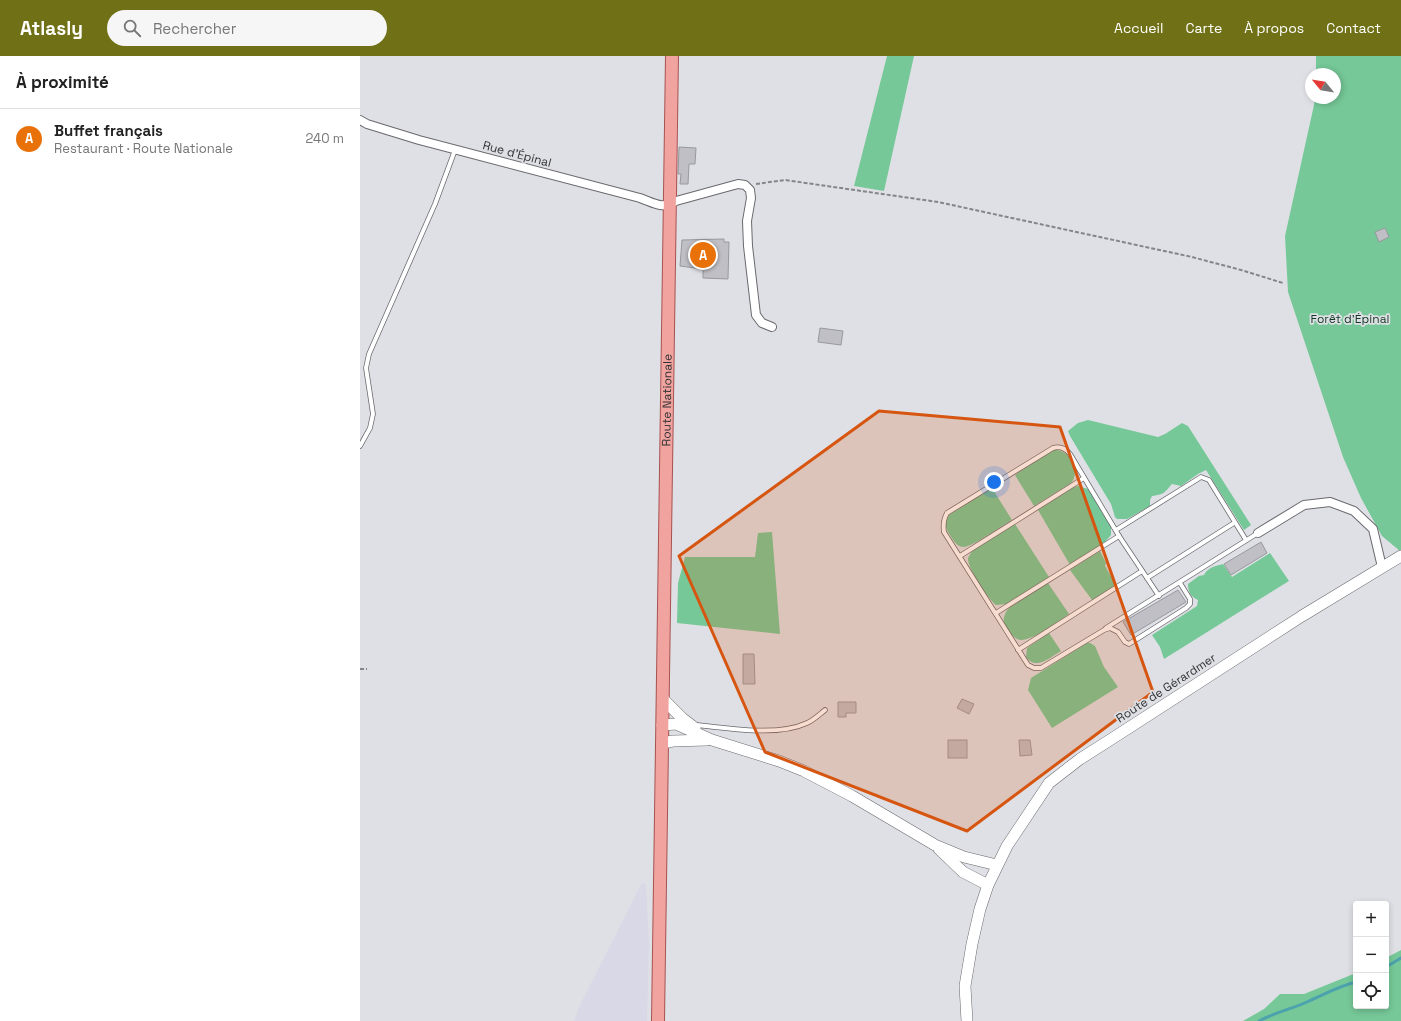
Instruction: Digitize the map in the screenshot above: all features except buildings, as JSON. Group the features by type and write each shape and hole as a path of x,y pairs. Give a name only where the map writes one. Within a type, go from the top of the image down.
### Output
{"main road":[{"name":"Route Nationale","path":"658,1021 672,56"},
{"name":"Route de Gérardmer","path":"967,1021 965,986 972,944 980,909 988,885 1007,846 1049,783 1080,759 1302,616 1401,556"},
{"path":"663,699 682,718 712,740"},
{"path":"662,725 676,724 712,740 779,761 852,796 935,845 964,857 997,865"},
{"path":"662,743 673,741 712,740"},
{"path":"935,845 963,872 988,885"}],"street":[{"name":"Rue d’Épinal","path":"360,120 367,124 455,150 640,198 665,207 670,205"},
{"path":"670,205 738,184 745,185 750,190 751,198 747,221 748,246 756,315 762,323 772,327"},
{"path":"1258,533 1304,505 1330,502 1354,511 1373,529 1382,567"}],"lane":[{"path":"360,446 370,428 373,414 366,368 369,354 435,204 455,150"},
{"path":"1159,596 1119,536 1067,450 1058,447 1053,448 947,513 944,518 944,532 1018,650 1028,665 1034,668 1041,668 1104,630 1159,596 1180,583 1258,533"},
{"path":"1116,530 1202,477 1209,480 1234,523 1246,540"},
{"path":"960,556 1084,478"},
{"path":"1147,578 1234,523"},
{"path":"996,613 1119,536"},
{"path":"1018,650 1142,571"},
{"path":"1104,630 1110,628 1118,632 1125,642 1129,644 1190,604 1190,599 1180,583"},
{"path":"692,725 762,730 787,730 808,723 825,710"}],"path":[{"path":"745,185 785,180 938,202 1192,257 1283,283"},
{"path":"360,669 367,669"}],"highlighted area":[{"path":"879,411 1060,427 1153,692 967,831 765,752 679,556"}],"shaded area":[{"path":"642,883 646,884 649,944 647,1021 574,1021 579,1007"}],"green space":[{"path":"887,56 914,56 884,191 854,186"},
{"name":"Forêt d'Épinal","path":"1316,56 1401,56 1400,551 1382,536 1361,498 1343,457 1288,292 1285,236 1314,104 1341,104 1341,68 1316,68"},
{"path":"1088,420 1158,437 1182,423 1188,426 1251,525 1244,530 1206,470 1181,486 1172,484 1164,493 1152,496 1150,506 1127,519 1117,519 1111,504 1068,431 1078,423"},
{"path":"1052,450 1064,452 1072,461 1075,472 1074,478 1071,483 1034,506 1015,475"},
{"path":"1078,486 1088,489 1111,525 1111,535 1105,542 1070,565 1038,510 1074,487"},
{"path":"992,488 1012,520 973,544 963,547 958,545 947,530 947,518 949,515"},
{"path":"1015,524 1049,577 1006,604 996,605 988,597 979,583 971,569 968,558 972,551"},
{"path":"772,532 780,634 677,623 678,583 685,557 755,557 758,533"},
{"path":"1100,551 1106,563 1105,566 1116,585 1092,600 1070,570"},
{"path":"1270,553 1289,581 1164,659 1160,647 1152,635 1197,606 1198,600 1190,594 1188,584 1199,576 1204,575 1215,566 1223,564 1232,577"},
{"path":"1048,583 1069,614 1035,636 1022,640 1017,639 1010,633 1004,623 1004,616 1006,612 1009,608"},
{"path":"1049,633 1061,651 1044,662 1034,663 1030,661 1026,657 1027,648"},
{"path":"1087,643 1095,646 1104,667 1118,687 1052,728 1028,690 1031,678"},
{"path":"1401,950 1401,1021 1243,1021 1264,1009 1280,994 1304,994 1353,974 1353,1009 1389,1009 1389,956"}],"waterway":[{"path":"1389,965 1401,958"},
{"path":"1259,1021 1353,983"}],"place":[{"name":"Buffet français","path":"703,255"}]}
